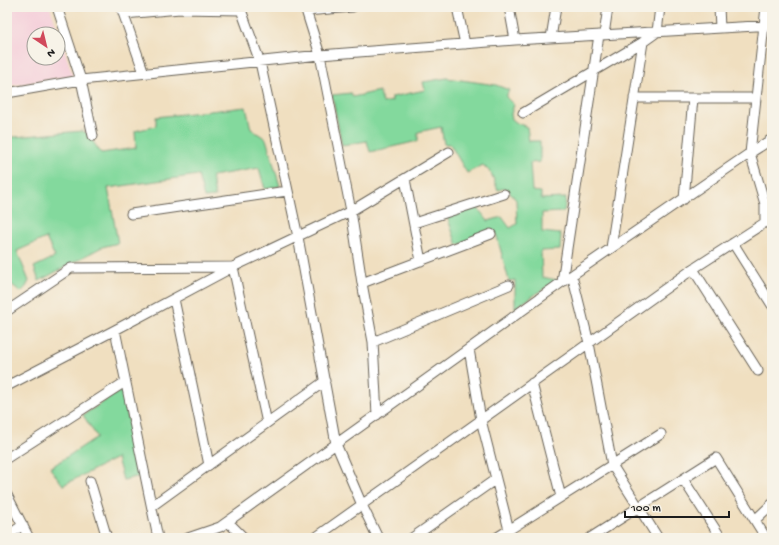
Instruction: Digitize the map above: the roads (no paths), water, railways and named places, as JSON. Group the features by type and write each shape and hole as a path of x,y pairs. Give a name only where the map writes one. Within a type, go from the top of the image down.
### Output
{"street":[{"path":"57,7 80,80 93,136"},
{"path":"353,7 305,9 320,55 351,211 373,342 377,415"},
{"path":"456,7 465,44"},
{"path":"509,7 515,40"},
{"path":"552,38 556,7"},
{"path":"562,282 594,71 608,7"},
{"path":"523,113 643,42 657,32 660,7"},
{"path":"719,7 720,28"},
{"path":"315,538 693,269 770,219 750,153 756,98 768,25 766,7"},
{"path":"144,73 123,11 180,8 241,8 260,62 298,237 336,444 378,538"},
{"path":"7,92 80,80 320,55 515,40 768,25"},
{"path":"611,248 643,42"},
{"path":"634,98 756,98"},
{"path":"684,199 693,98"},
{"path":"188,538 220,527 228,522 562,282 772,139"},
{"path":"7,386 233,267 351,211 449,152"},
{"path":"405,179 421,261"},
{"path":"131,214 287,191"},
{"path":"414,223 504,194"},
{"path":"362,283 491,234"},
{"path":"733,243 772,305"},
{"path":"7,311 71,268 233,267"},
{"path":"233,267 267,423"},
{"path":"693,269 758,371"},
{"path":"572,275 589,343 612,465 658,538"},
{"path":"373,342 509,285"},
{"path":"174,299 209,464"},
{"path":"115,330 158,538"},
{"path":"468,349 481,420 509,530"},
{"path":"152,506 325,381"},
{"path":"7,458 125,382"},
{"path":"532,383 561,497"},
{"path":"496,538 661,434"},
{"path":"590,538 716,458 766,538"},
{"path":"412,538 496,479"},
{"path":"683,479 721,538"},
{"path":"90,481 107,538"},
{"path":"7,495 29,538"},
{"path":"754,520 772,504"},
{"path":"228,522 244,538"},
{"path":"7,536 23,525"}]}
